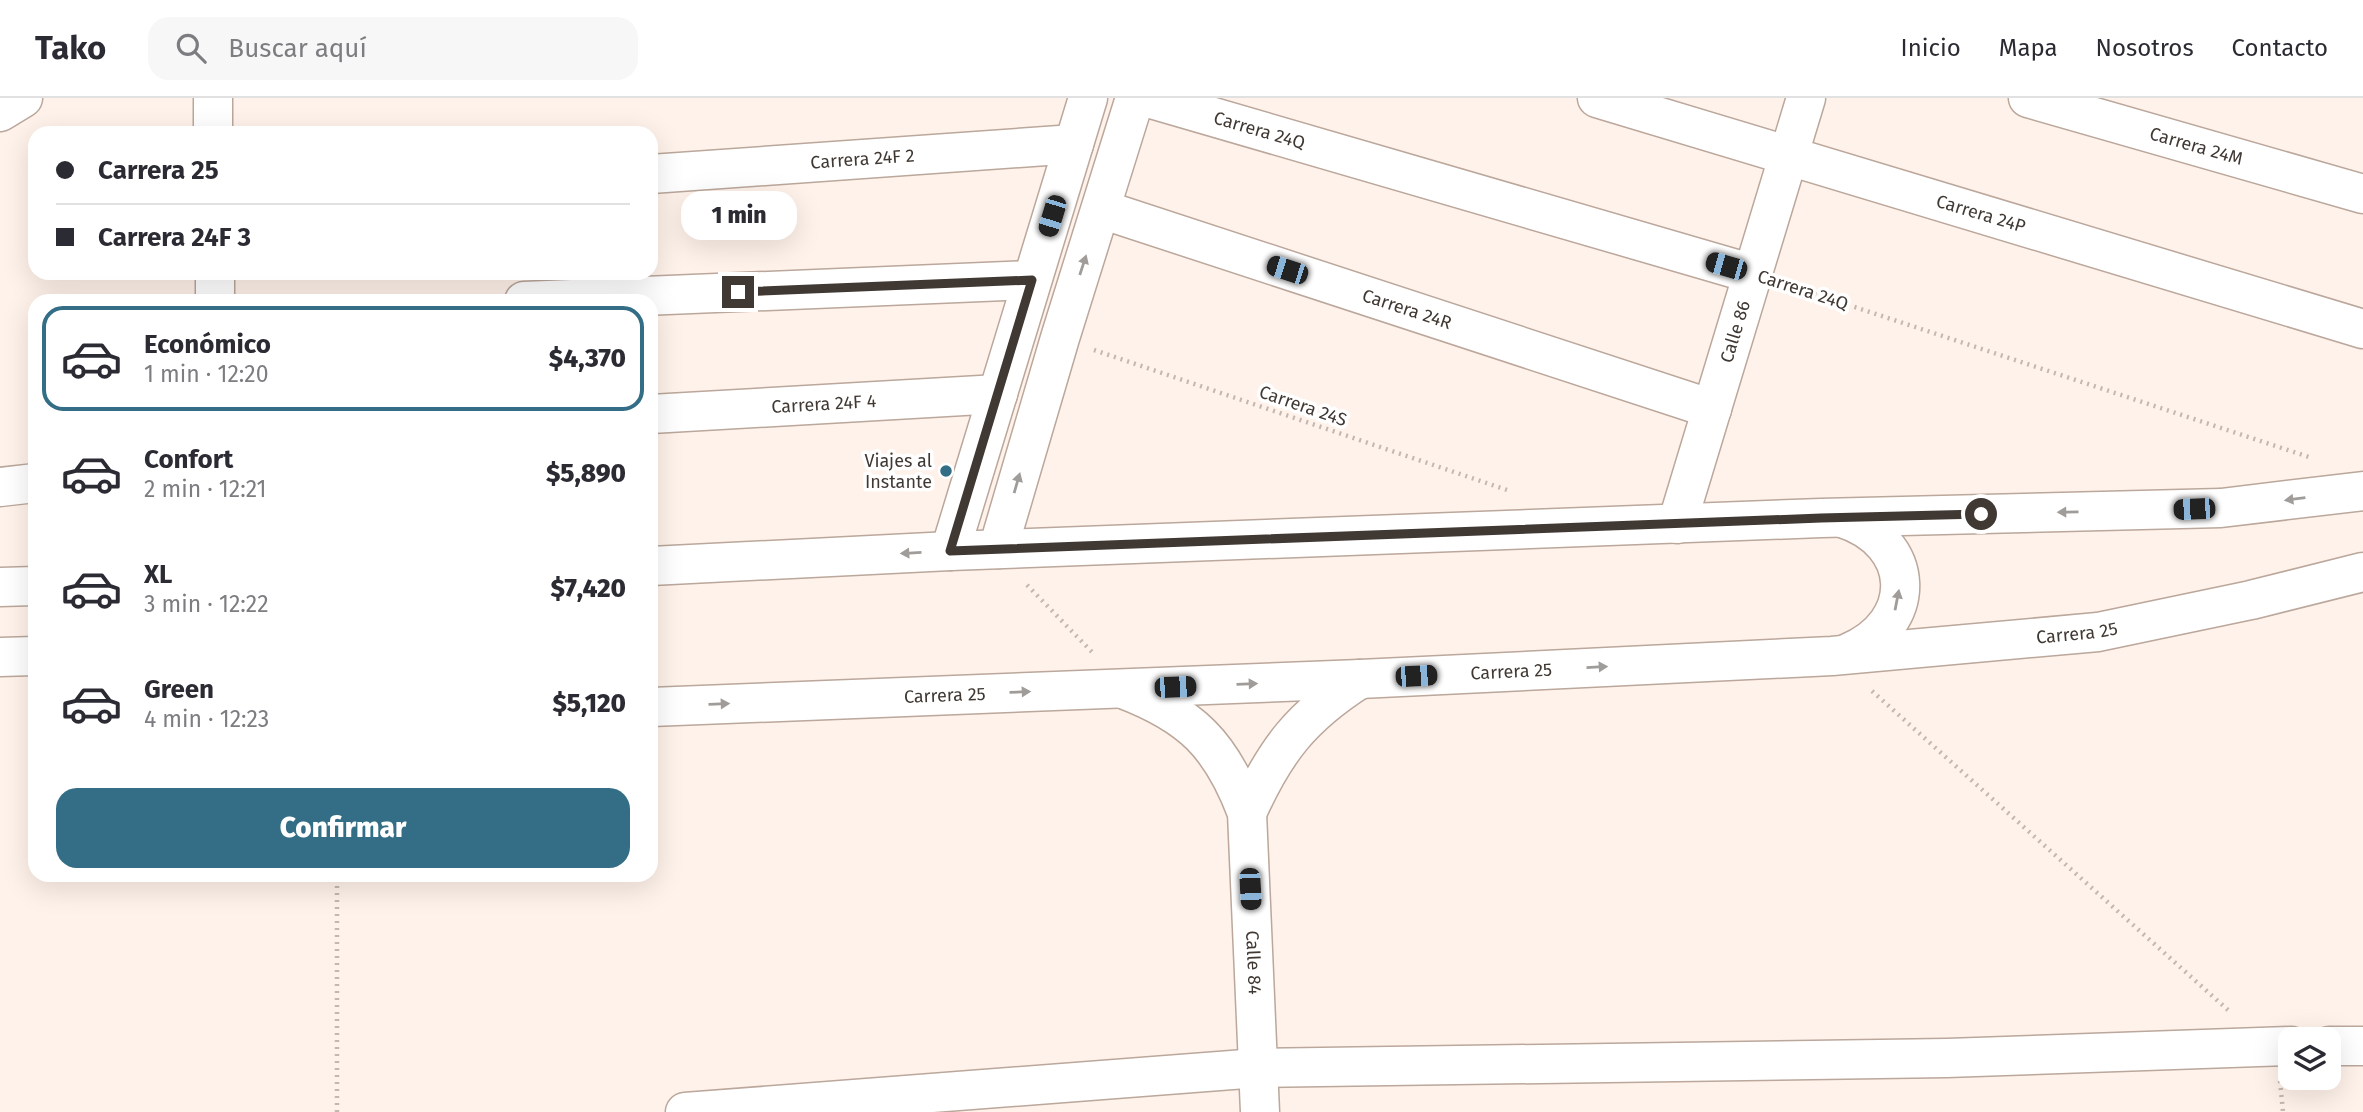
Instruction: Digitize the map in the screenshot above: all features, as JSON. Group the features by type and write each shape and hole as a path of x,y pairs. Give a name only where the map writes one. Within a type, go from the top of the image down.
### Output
{"street":[{"path":"0,113 23,98"},
{"path":"213,98 213,126"},
{"path":"950,551 1088,98"},
{"path":"998,549 1059,338 1135,98"},
{"name":"Carrera 24Q","path":"1148,98 1753,274"},
{"name":"Carrera 24P","path":"1597,98 2363,329"},
{"name":"Calle 86","path":"1677,524 1806,98"},
{"name":"Carrera 24M","path":"2028,98 2363,194"},
{"name":"Carrera 24F 2","path":"658,174 1074,144"},
{"name":"Carrera 24R","path":"1101,209 1712,409"},
{"path":"658,295 1032,280"},
{"name":"Carrera 24F 4","path":"658,414 998,394"},
{"path":"0,487 28,485"},
{"path":"658,567 998,549 1821,518 2221,508 2363,491"},
{"path":"1821,518 1843,518 1863,524 1880,537 1892,553 1899,573 1900,594 1894,615 1883,632 1867,646 1848,654 1832,656"},
{"name":"Carrera 25","path":"658,705 1112,676 1360,679 1832,656 2098,632 2251,600 2363,572"},
{"path":"0,587 28,586"},
{"path":"0,657 28,656"},
{"name":"Calle 84","path":"1112,676 1188,722 1214,748 1234,779 1247,813 1260,1112"},
{"name":"Calle 84","path":"1247,813 1261,780 1280,749 1303,722 1330,698 1360,679"},
{"path":"2341,1046 2363,1046"},
{"path":"685,1112 1258,1068 1947,1058 2278,1047"}],"path":[{"name":"Carrera 24Q","path":"1753,274 2319,460"},
{"name":"Carrera 24S","path":"1059,338 1512,491"},
{"path":"1024,582 1112,676"},
{"path":"1832,656 2278,1045"},
{"path":"337,882 337,1112"},
{"path":"2281,1090 2283,1112"}],"place":[{"name":"Viajes al Instante","path":"946,471"}],"route":[{"path":"738,292 1032,280 950,551 1981,514"}]}
